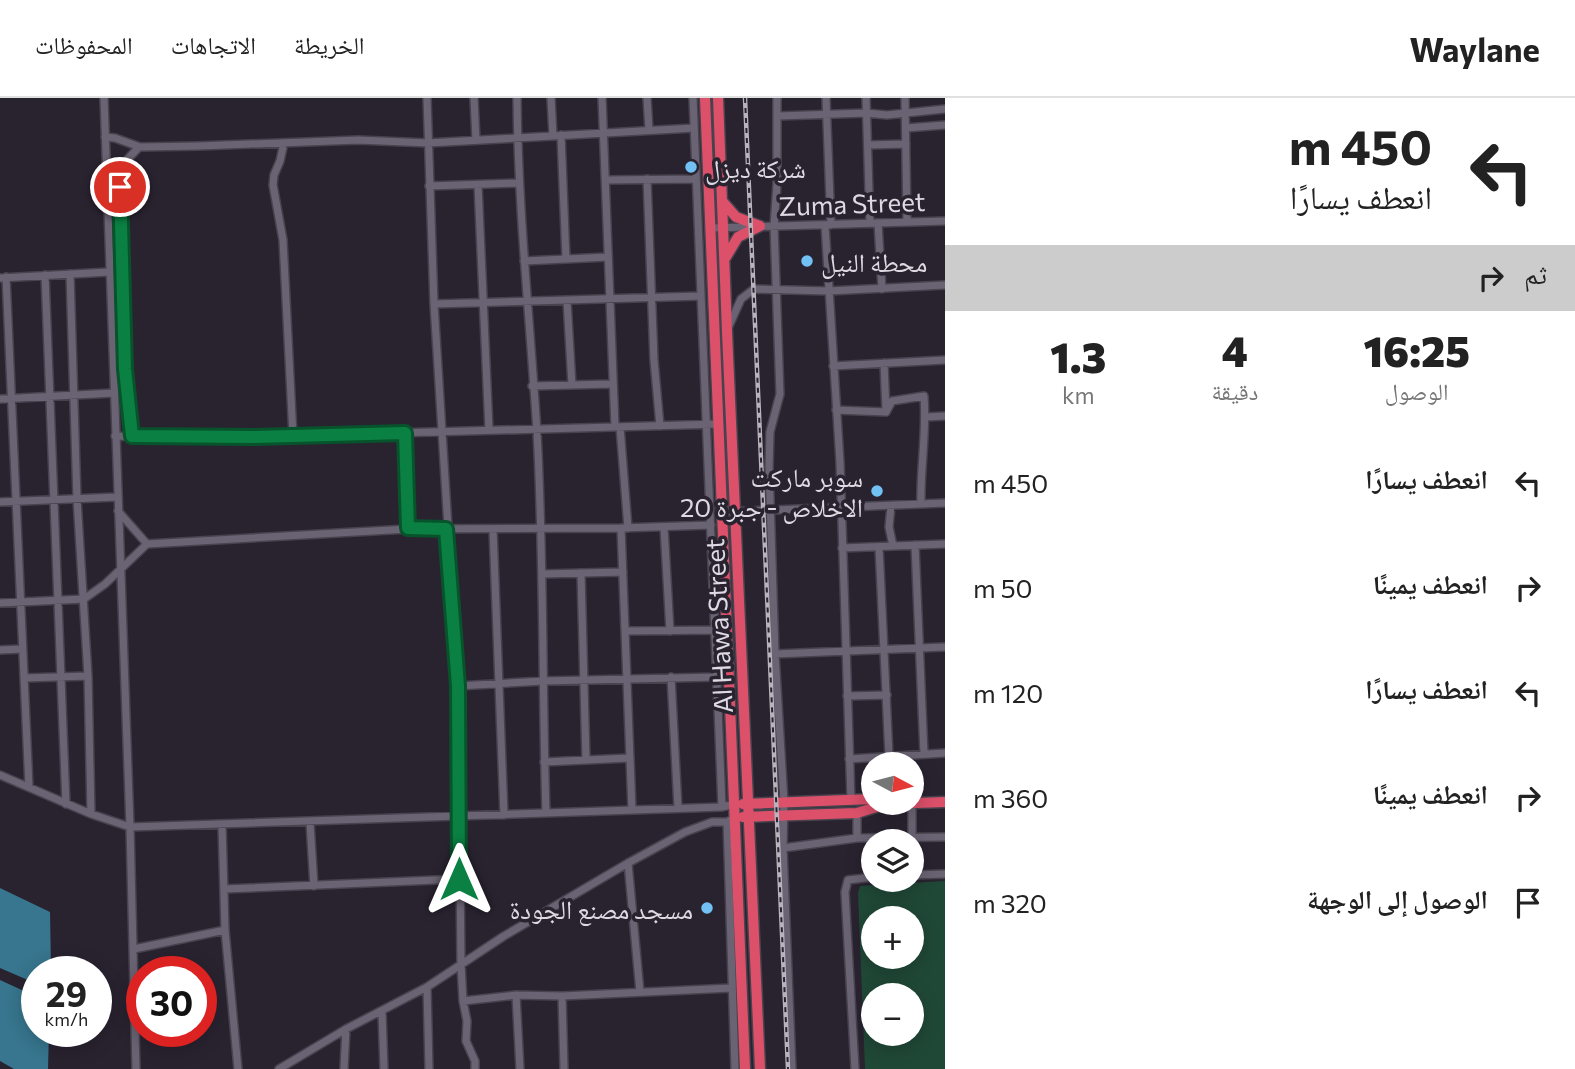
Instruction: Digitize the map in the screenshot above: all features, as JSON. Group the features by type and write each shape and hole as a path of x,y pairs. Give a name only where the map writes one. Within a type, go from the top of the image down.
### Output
{"highway":[{"name":"Al Hawa Street","path":"705,98 735,804 732,819 738,1012 745,1069"},
{"name":"Al Hawa Street","path":"718,98 760,1069"},
{"path":"722,202 736,217 760,226"},
{"path":"725,259 738,237 760,226"},
{"path":"924,798 945,799"},
{"path":"924,802 945,799"},
{"path":"732,819 783,808 861,800"},
{"path":"735,804 861,812"}],"street":[{"path":"104,98 136,1069"},
{"path":"427,98 434,304 443,431 446,529 458,686 461,964 467,1021 466,1041 475,1061 475,1069"},
{"path":"474,98 476,140"},
{"path":"517,98 526,302 537,429 546,813"},
{"path":"551,98 557,136 566,259"},
{"path":"602,98 611,384 618,427 624,528 623,572 632,810"},
{"path":"647,98 649,130"},
{"path":"693,98 722,807"},
{"path":"777,98 774,226 780,394 770,432 770,510 792,1069"},
{"path":"826,98 829,291 842,508 851,800"},
{"path":"866,98 874,223 882,289"},
{"path":"905,98 907,222"},
{"path":"778,116 866,113 887,116 945,109"},
{"path":"906,128 945,125"},
{"path":"105,137 139,147 358,140 428,143 694,128"},
{"path":"284,144 273,185 284,240 293,436"},
{"path":"868,145 906,144"},
{"path":"132,436 124,358 120,187 126,161 139,147"},
{"path":"606,180 696,178"},
{"path":"647,179 651,298 660,426"},
{"path":"429,186 519,183"},
{"path":"478,185 489,430"},
{"name":"Zuma Street","path":"710,228 945,221"},
{"path":"524,261 608,257"},
{"path":"29,787 3,277 109,272"},
{"path":"70,274 77,499 88,676 91,814"},
{"path":"45,275 66,804"},
{"path":"727,332 736,309 748,292 754,289 829,291 945,285"},
{"path":"434,304 701,296"},
{"path":"567,301 572,385"},
{"path":"833,366 945,360"},
{"path":"884,363 886,412"},
{"path":"532,386 611,384"},
{"path":"0,399 114,393"},
{"path":"886,412 892,401 924,396 926,416 921,458 921,504"},
{"path":"836,410 886,412"},
{"path":"926,416 945,416"},
{"path":"115,436 293,436 719,424"},
{"path":"405,433 408,528"},
{"path":"0,502 117,497"},
{"path":"723,512 945,503"},
{"path":"891,506 889,527 893,546"},
{"path":"118,511 147,544"},
{"path":"0,603 84,599 147,544 408,528 624,528 710,525"},
{"path":"664,527 670,631"},
{"path":"493,529 504,815"},
{"path":"842,548 945,544"},
{"path":"915,545 924,752"},
{"path":"880,547 889,752"},
{"path":"542,574 623,572"},
{"path":"581,573 586,760"},
{"path":"625,631 715,630"},
{"path":"775,654 945,648"},
{"path":"0,650 22,649"},
{"path":"24,678 88,676"},
{"path":"671,677 678,808"},
{"path":"458,686 717,677"},
{"path":"847,696 887,695"},
{"path":"924,754 945,753"},
{"path":"544,762 629,758"},
{"path":"849,759 861,758"},
{"path":"0,775 91,814 130,827 310,823 722,807 735,804"},
{"path":"857,813 857,838"},
{"path":"279,1069 346,1029 428,987 461,964 628,863 685,832 712,822 732,819 732,988 738,1012 735,1069"},
{"path":"310,823 314,886"},
{"path":"222,824 225,930 238,1069"},
{"path":"924,838 945,837"},
{"path":"783,848 861,838"},
{"path":"628,863 640,992"},
{"path":"924,875 945,874"},
{"path":"855,1069 845,892 848,880 861,878"},
{"path":"224,889 459,879"},
{"path":"134,949 225,930"},
{"path":"428,987 429,1069"},
{"path":"463,1001 516,995 562,996 732,988"},
{"path":"516,995 520,1069"},
{"path":"562,996 564,1069"},
{"path":"382,1012 384,1069"},
{"path":"344,1069 346,1029"}],"green space":[{"path":"945,881 945,1069 865,1069 864,1046 924,1046 924,983 862,983 861,969 924,969 924,906 861,906 861,968 858,893 861,886 861,892 924,892 924,882"}],"water":[{"path":"0,888 50,912 51,956 21,956 21,977 0,968"},
{"path":"0,980 21,990 21,1047 49,1047 48,1069 14,1069 0,1061"}],"railway":[{"path":"745,98 788,1069"}],"place":[{"name":"شركة ديزل","path":"691,167"},
{"name":"محطة النيل","path":"807,261"},
{"name":"سوبر ماركت الاخلاص - جبرة 20","path":"877,491"},
{"name":"مسجد مصنع الجودة","path":"707,908"}],"route":[{"path":"120,187 126,390 132,436 254,437 405,433 408,528 446,529 458,686 459,879"}]}
